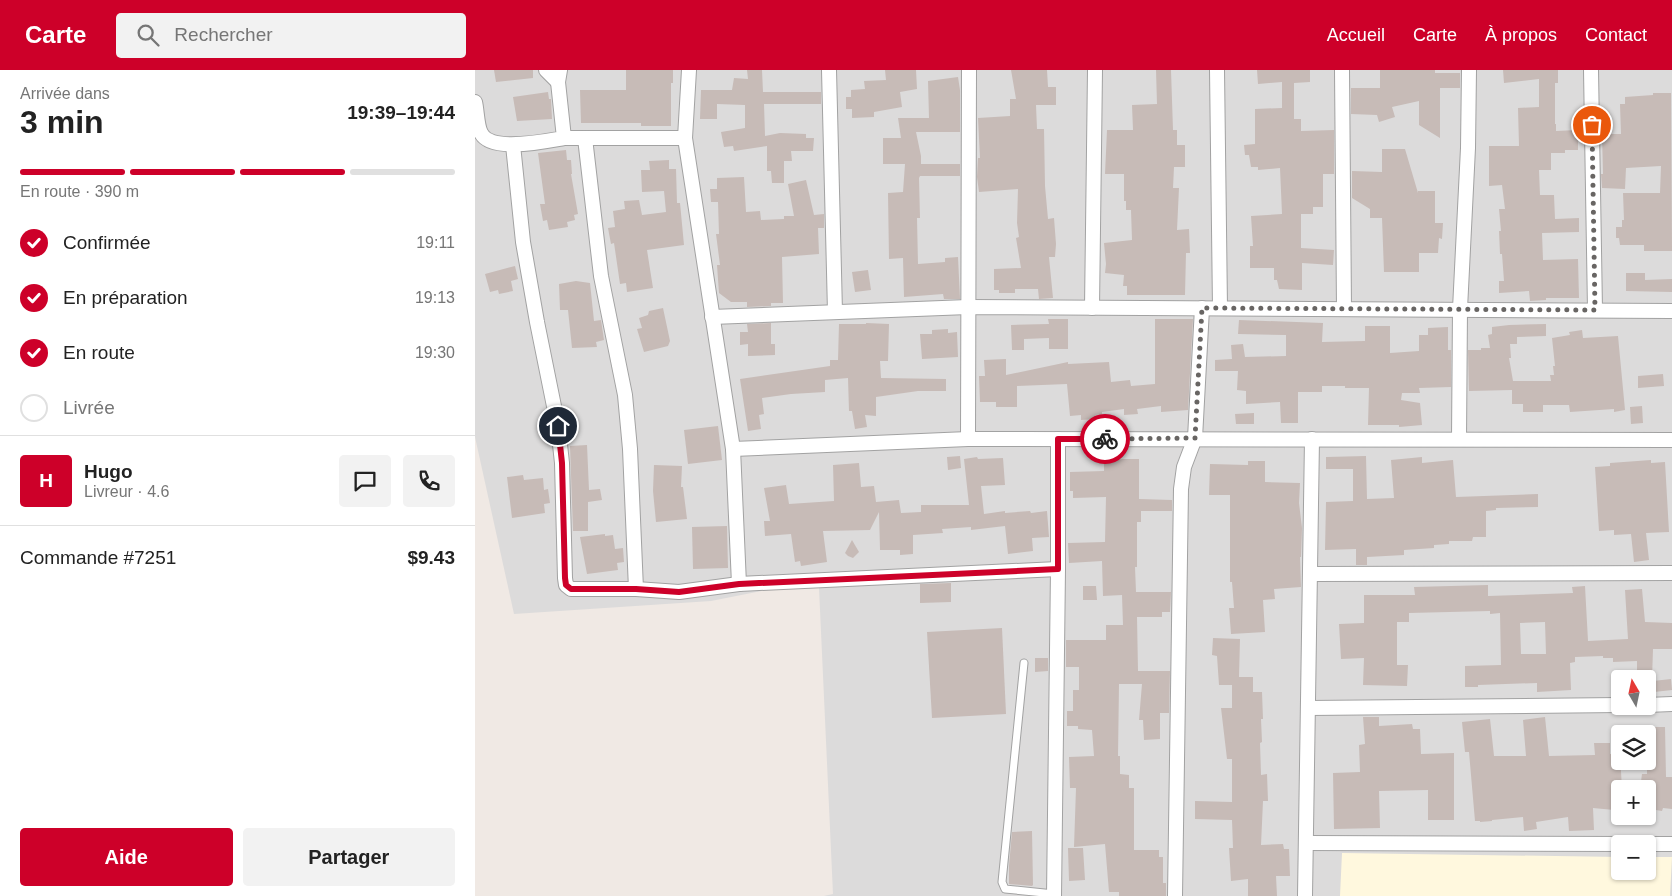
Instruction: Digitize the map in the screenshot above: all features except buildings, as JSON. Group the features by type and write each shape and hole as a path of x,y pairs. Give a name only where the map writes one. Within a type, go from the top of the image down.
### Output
{"street":[{"path":"546,70 559,76 564,138"},
{"path":"689,70 685,138 733,449 739,584"},
{"path":"829,70 835,312"},
{"path":"967,439 969,70"},
{"path":"1092,308 1095,70"},
{"path":"1217,70 1220,308"},
{"path":"1342,70 1344,309"},
{"path":"1459,439 1460,310 1468,148 1469,70"},
{"path":"1591,70 1595,310"},
{"path":"475,102 481,133 487,140 513,145 564,138 685,138"},
{"path":"585,138 601,276 625,395 630,449 636,589"},
{"path":"513,145 523,242 558,426 562,463 565,578 566,585 571,589 636,589 679,592 739,584 1058,569"},
{"path":"712,317 968,307 1672,310"},
{"path":"1175,896 1181,489 1185,467 1195,438 1202,308"},
{"path":"733,449 967,439 1672,440"},
{"path":"1054,895 1058,439"},
{"path":"1305,896 1312,439"},
{"path":"1311,574 1672,573"},
{"path":"1656,704 1672,704"},
{"path":"1308,708 1611,705"},
{"path":"1306,843 1611,844"},
{"path":"1656,844 1672,844"}],"lane":[{"path":"1024,663 1001,882 1005,889 1054,895"}],"shaded area":[{"path":"475,70 1672,70 1672,896 824,896 833,894 819,588 787,586 711,601 514,614 475,437"},
{"path":"1342,853 1611,857 1611,880 1656,880 1656,857 1672,857 1670,896 1340,896"}],"way so far":[{"path":"1105,439 1195,438 1202,308 1595,310 1592,125"}],"route":[{"path":"558,426 562,463 566,585 571,589 636,589 656,592 679,592 739,584 1058,569 1058,439 1105,439"}]}
